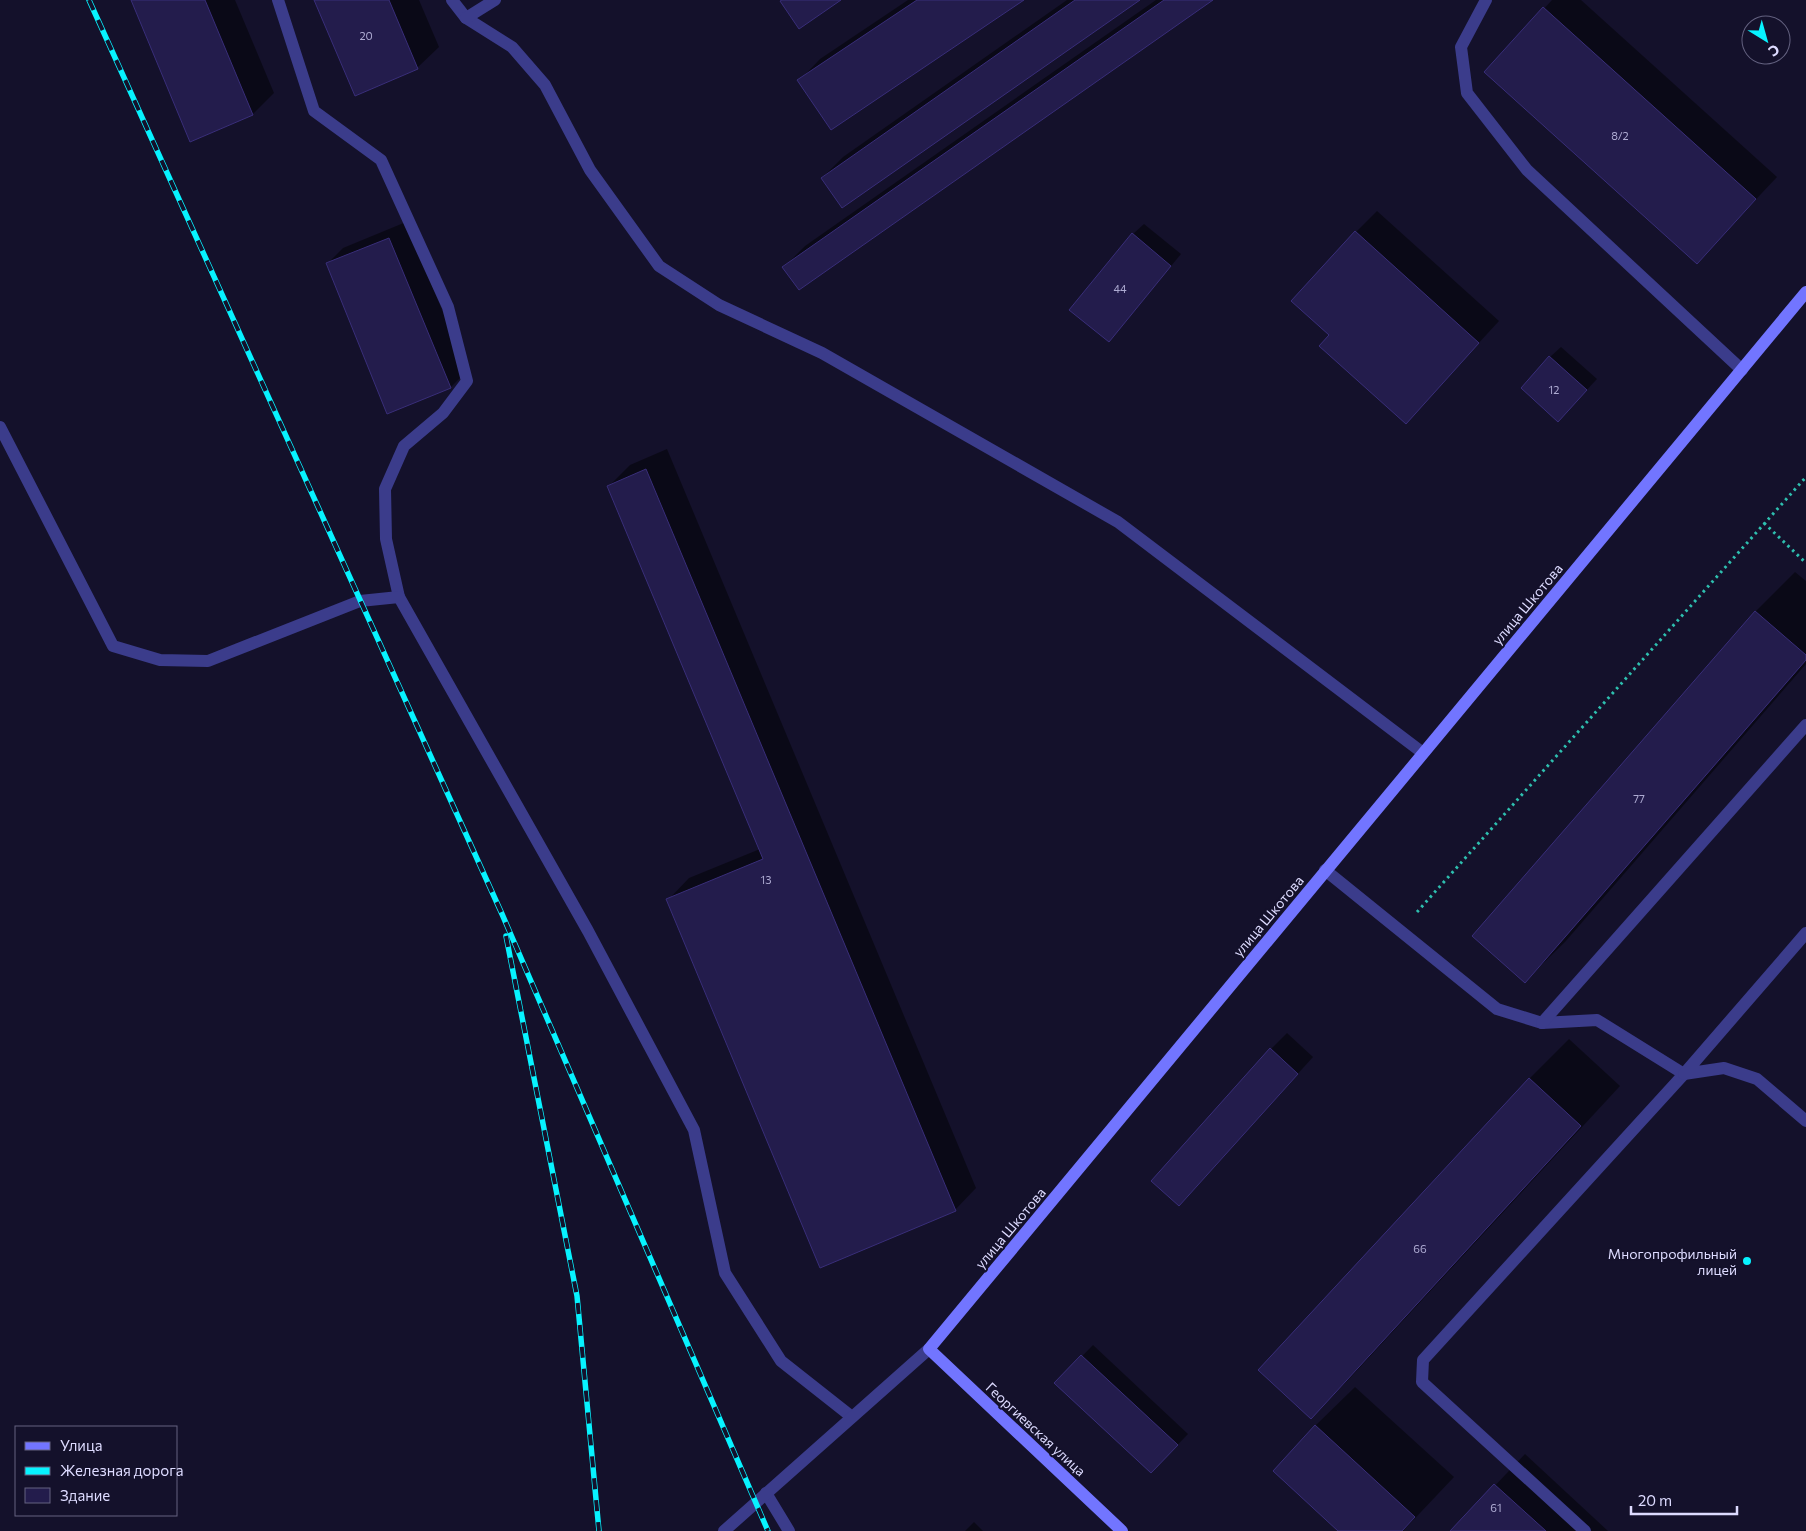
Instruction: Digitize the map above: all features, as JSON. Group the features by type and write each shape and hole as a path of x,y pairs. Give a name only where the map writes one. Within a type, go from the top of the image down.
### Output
{"street":[{"path":"278,0 314,111 381,160 448,307 467,381 443,413 404,446 384,489 386,539 400,597 588,931 694,1130 725,1273 781,1361 852,1417"},
{"path":"452,0 466,18 512,47 545,85 590,170 659,266 719,305 822,353 1118,522 1423,753"},
{"path":"466,18 495,0"},
{"path":"1486,0 1461,46 1467,94 1527,170 1742,370"},
{"name":"улица Шкотова","path":"724,1531 929,1349 1806,292"},
{"path":"0,427 113,646 160,660 208,661 360,601 400,597"},
{"path":"1542,1023 1806,725"},
{"path":"1325,870 1497,1009 1542,1023 1597,1020 1684,1074 1724,1068 1757,1079 1806,1121"},
{"path":"1585,1531 1422,1382 1423,1360 1684,1074 1806,933"},
{"name":"Георгиевская улица","path":"929,1349 1122,1531"},
{"path":"766,1493 789,1531"}],"path":[{"path":"1400,931 1806,477"},
{"path":"1764,523 1806,563"}],"building":[{"path":"131,0 205,0 253,115 190,142"},
{"path":"314,0 389,0 418,69 355,96"},
{"path":"841,0 799,29 780,1"},
{"path":"917,0 1024,0 831,130 797,80"},
{"path":"1075,0 1140,0 842,208 821,178"},
{"path":"1164,0 1213,0 799,290 782,267"},
{"path":"1543,7 1756,199 1697,264 1484,72"},
{"path":"1355,231 1479,343 1406,424 1319,346 1329,335 1291,301"},
{"path":"1132,233 1171,266 1109,342 1069,310"},
{"path":"389,238 451,388 387,414 326,263"},
{"path":"1549,356 1587,390 1558,422 1521,388"},
{"path":"646,469 956,1211 820,1268 666,899 763,859 607,486"},
{"path":"1755,611 1806,655 1806,660 1525,983 1472,936"},
{"path":"1270,1048 1298,1074 1179,1206 1151,1181"},
{"path":"1529,1078 1581,1126 1311,1419 1258,1370"},
{"path":"1081,1355 1178,1445 1151,1473 1054,1383"},
{"path":"1315,1425 1415,1517 1402,1531 1338,1531 1273,1471"},
{"path":"1494,1484 1546,1531 1450,1531"}],"railway":[{"path":"89,0 502,914 768,1531"},
{"path":"506,936 577,1296 599,1531"}],"place":[{"name":"Многопрофильный лицей","path":"1747,1261"}]}
